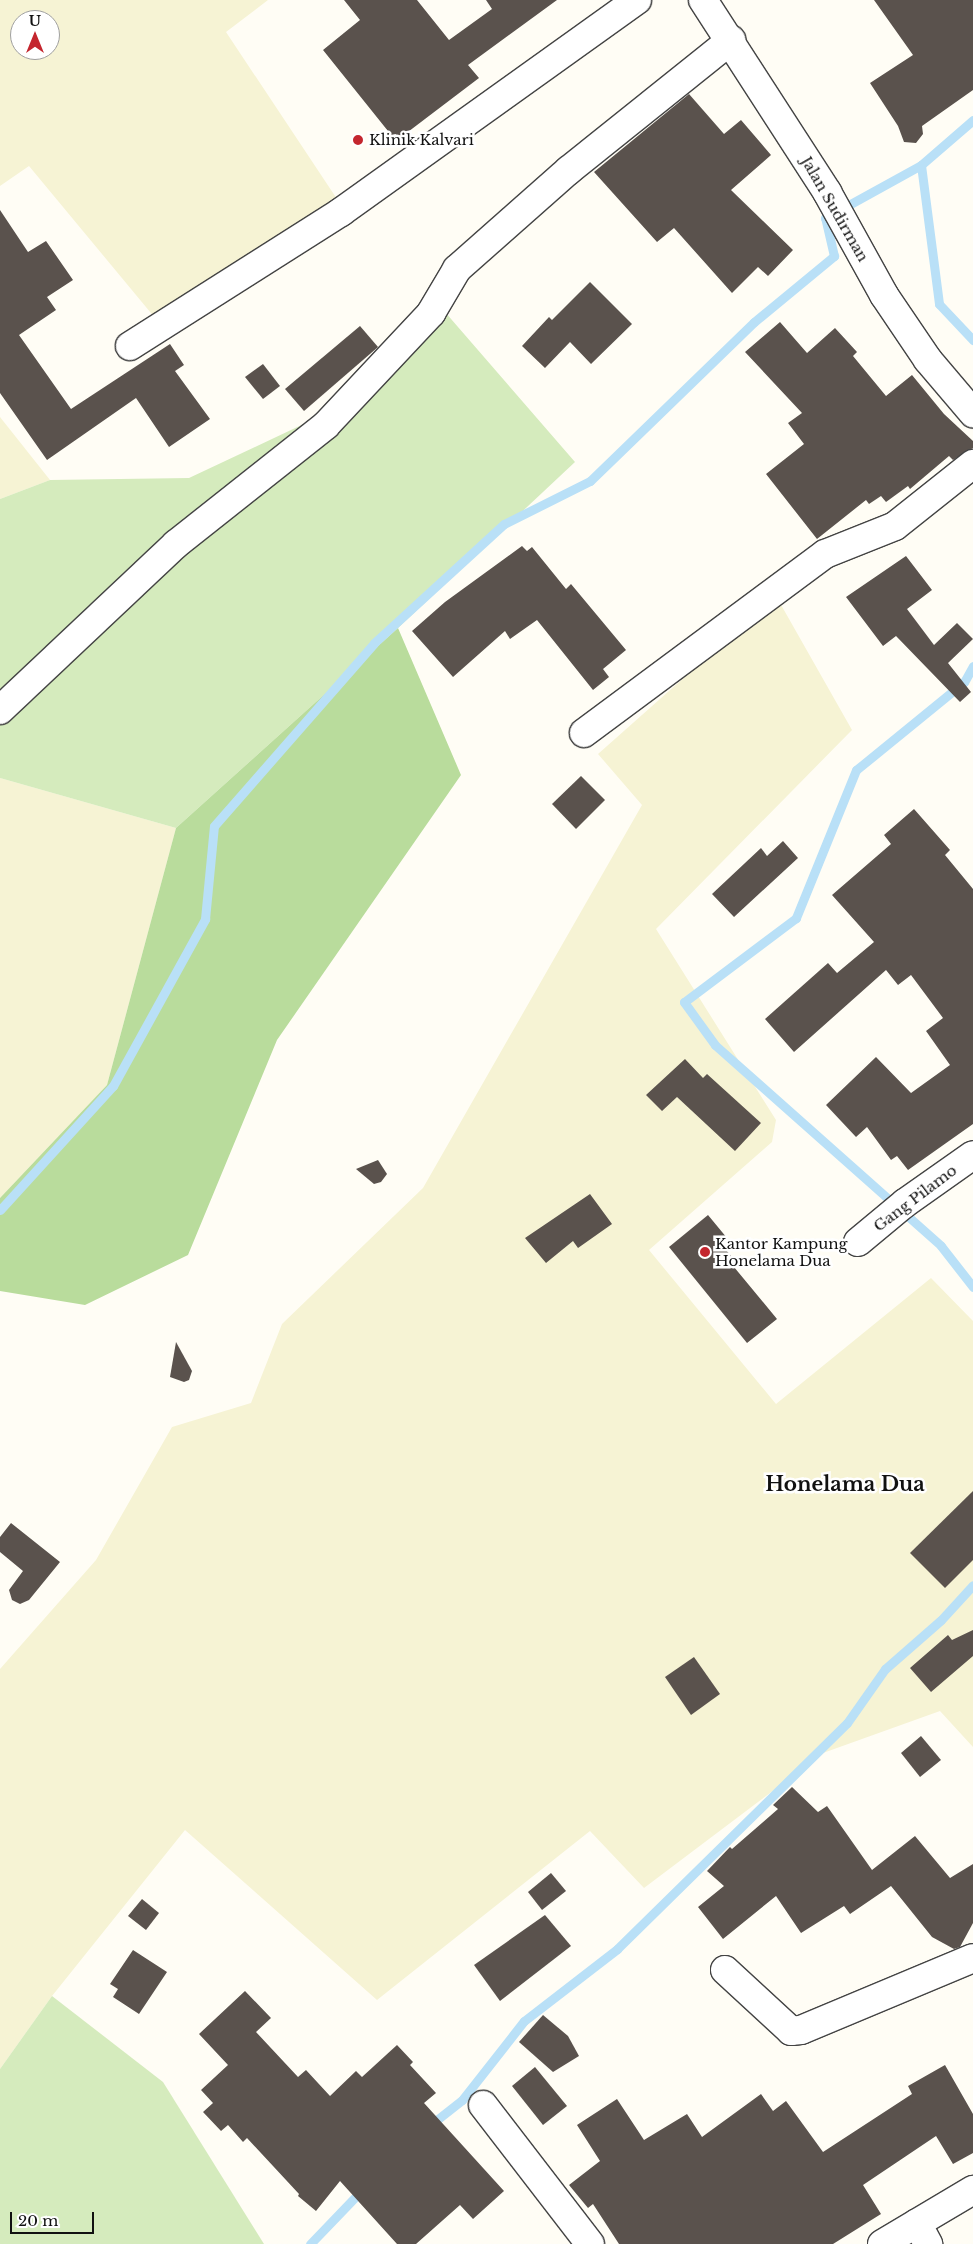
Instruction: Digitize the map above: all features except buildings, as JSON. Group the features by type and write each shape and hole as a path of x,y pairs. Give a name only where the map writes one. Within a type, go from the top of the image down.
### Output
{"street":[{"path":"130,346 341,212 637,0"},
{"name":"Jalan Sudirman","path":"703,0 731,40 827,192 884,294 928,360 973,413"},
{"path":"0,710 176,544 326,425 431,313 457,269 570,170 731,40"},
{"path":"584,733 825,554 894,526 973,464"},
{"name":"Gang Pilamo","path":"858,1242 898,1208 973,1155"},
{"path":"725,1970 791,2031 801,2030 973,1958"},
{"path":"483,2105 590,2244"},
{"path":"882,2244 923,2234 973,2190"}],"shaded area":[{"path":"0,0 268,0 226,32 341,205 170,336 29,166 0,186"},
{"path":"0,417 50,480 0,499"},
{"path":"776,596 852,730 656,929 776,1120 772,1142 649,1250 776,1404 931,1278 973,1321 973,1747 940,1711 823,1753 644,1888 590,1831 377,2000 185,1830 52,1996 0,2069 0,1669 96,1560 172,1427 251,1403 282,1324 423,1188 642,805 598,754"},
{"path":"0,778 176,828 107,1085 0,1198"}],"green space":[{"path":"445,312 575,462 398,628 176,828 0,778 0,499 50,480 189,478 310,421"},
{"path":"398,628 461,775 277,1040 188,1255 85,1305 0,1291 0,1198 107,1085 176,828"},
{"path":"52,1996 163,2082 264,2244 0,2244 0,2069"}],"waterway":[{"path":"973,120 921,165 939,304 973,340"},
{"path":"0,1210 113,1086 205,919 214,826 374,643 504,524 590,481 754,322 834,256 825,218 921,165"},
{"path":"973,666 964,682 856,770 796,918 684,1002 715,1045 941,1246 973,1287"},
{"path":"429,2126 462,2100 524,2021 617,1949 847,1723 885,1669 941,1620 973,1585"},
{"path":"310,2244 362,2190"}],"place":[{"name":"Klinik Kalvari","path":"358,140"},
{"name":"Kantor Kampung Honelama Dua","path":"705,1252"}],"district":[{"name":"Honelama Dua","path":"845,1484"}]}
